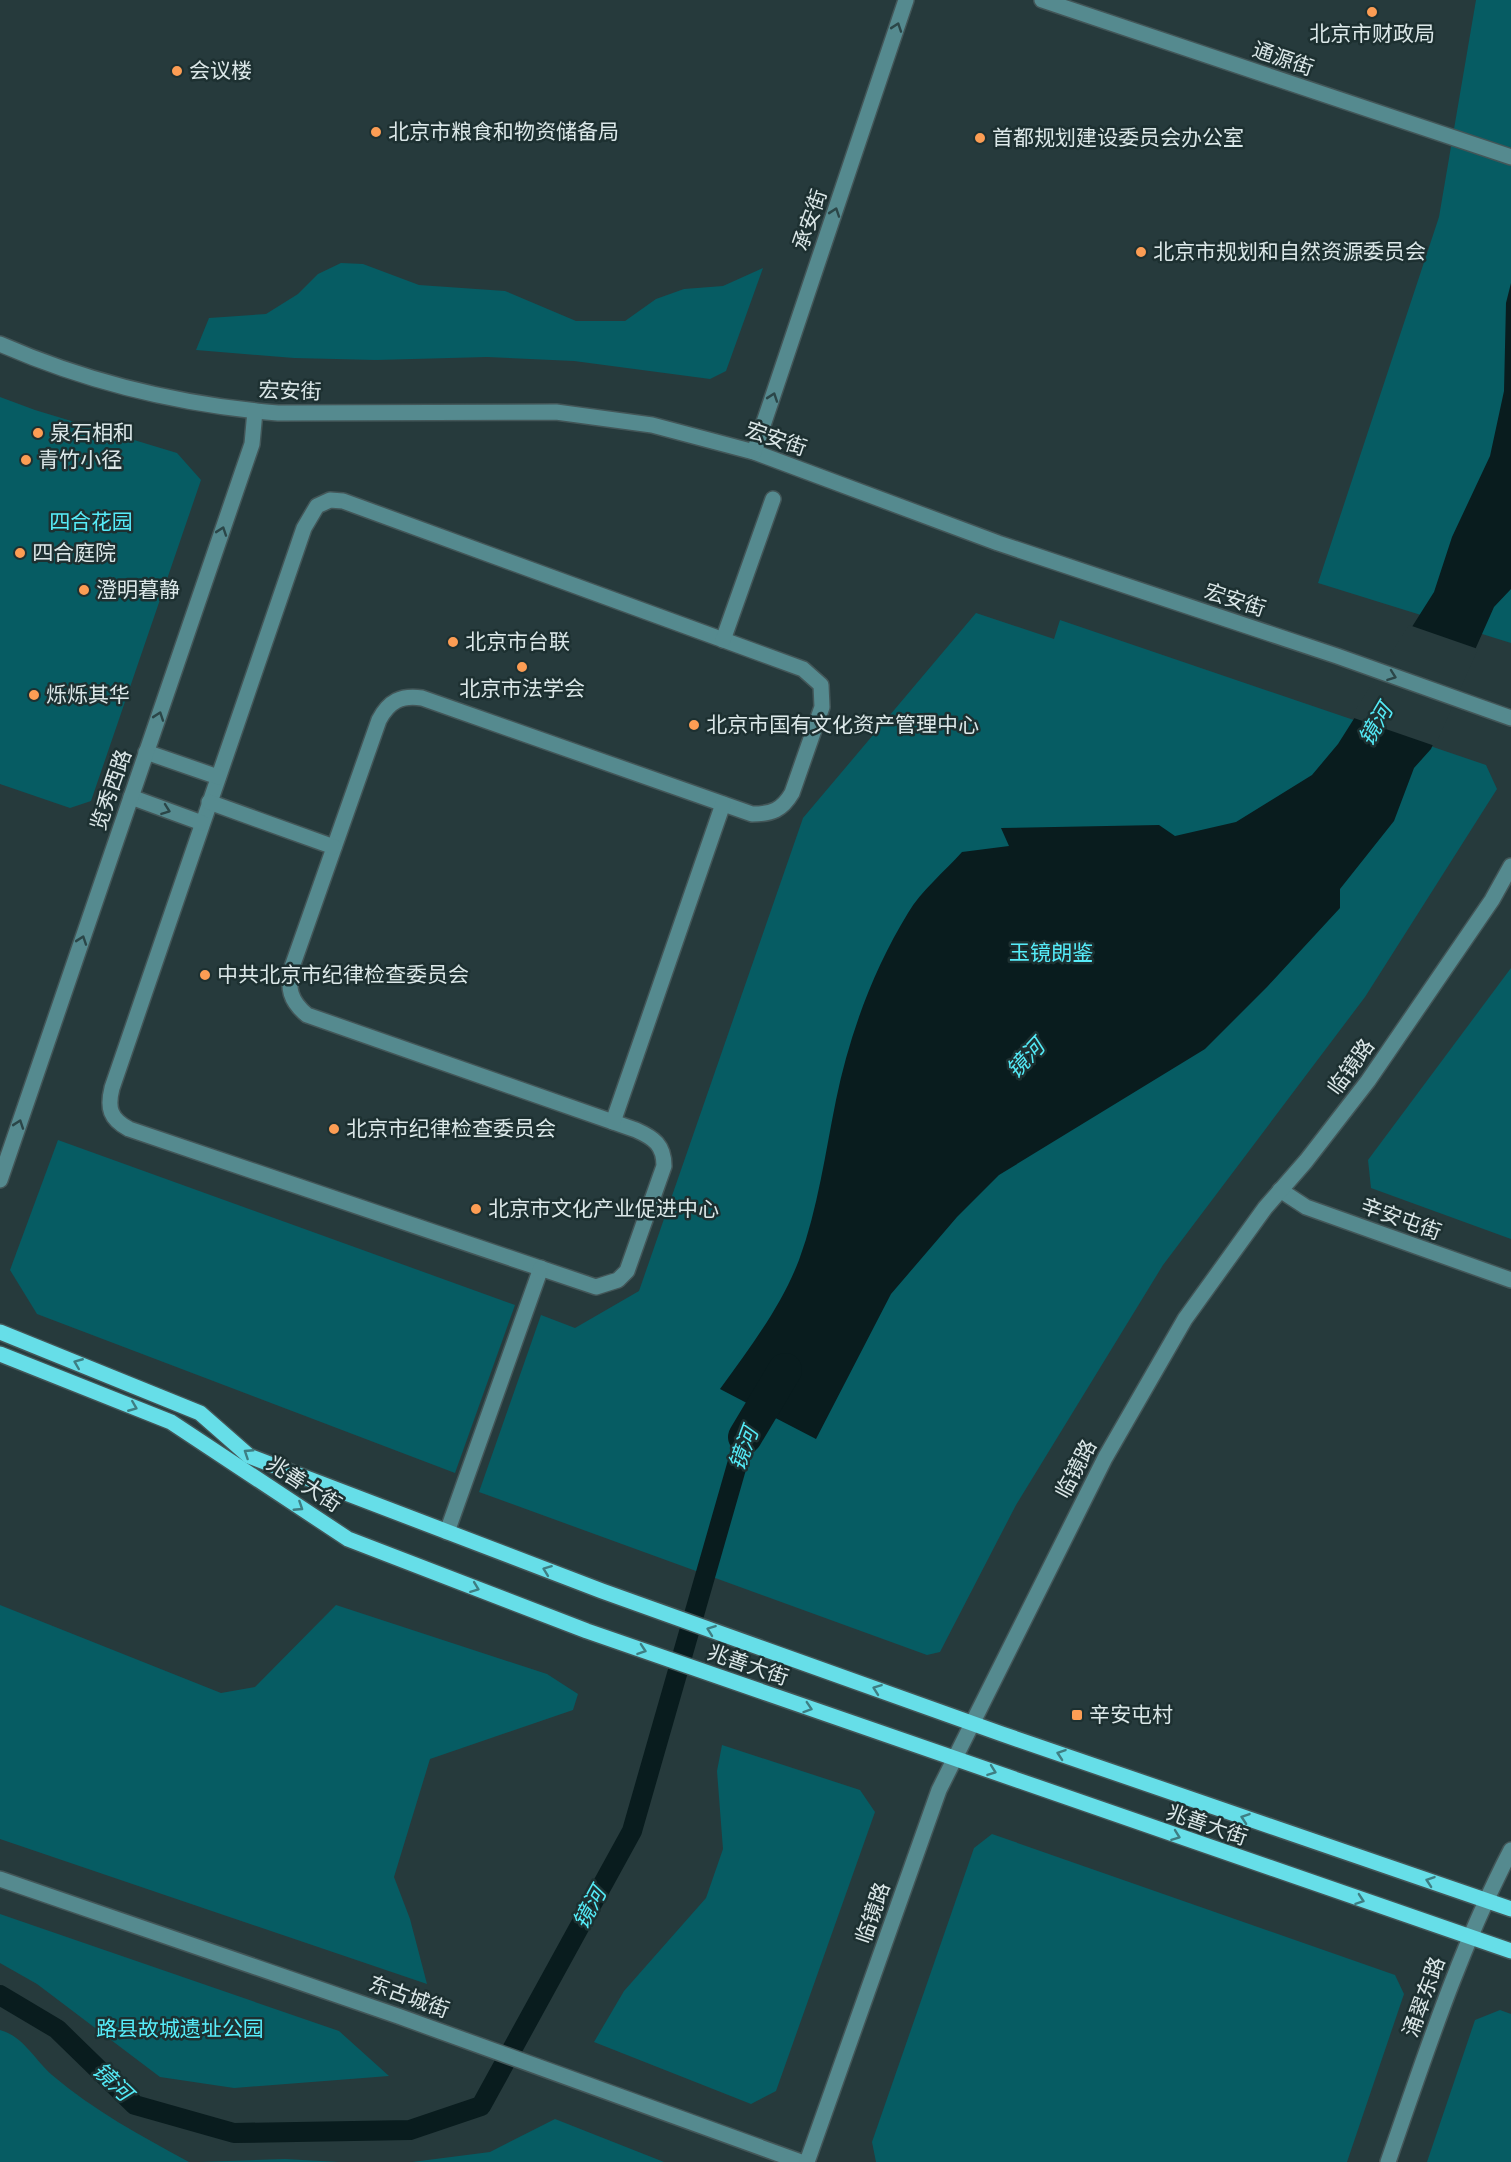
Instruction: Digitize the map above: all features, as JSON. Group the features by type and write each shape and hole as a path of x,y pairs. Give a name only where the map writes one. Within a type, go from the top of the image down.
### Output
{"main road":[{"name":"兆善大街","path":"0,1332 200,1413 249,1456 447,1532 766,1650 1511,1909"},
{"name":"兆善大街","path":"0,1354 171,1422 348,1539 587,1631 1511,1951"}],"street":[{"name":"承安街","path":"754,452 906,0"},
{"name":"通源街","path":"1042,0 1511,157"},
{"name":"宏安街","path":"0,344 39,361 119,387 205,406 255,411 556,412 652,426 754,452 998,543 1337,656 1511,718"},
{"name":"览秀西路","path":"0,1180 252,444 255,411"},
{"path":"723,640 773,499"},
{"path":"330,500 343,501 723,640 803,669 820,685 823,695 818,718 792,793 786,804 776,812 752,814 422,698 407,696 386,707 379,720 288,982 290,995 297,1006 307,1014 613,1122 650,1136 660,1144 664,1155 663,1166 627,1271 618,1280 596,1287 129,1129 112,1116 108,1105 112,1088 304,528 317,506 330,500"},
{"path":"146,752 218,777"},
{"path":"131,798 202,823"},
{"path":"209,802 334,848"},
{"path":"613,1122 723,804"},
{"name":"临镜路","path":"807,2162 953,1756 1105,1458 1179,1329 1280,1190 1306,1161 1368,1081 1492,900 1511,866"},
{"name":"辛安屯街","path":"1280,1190 1306,1207 1511,1280"},
{"path":"447,1532 541,1268"},
{"name":"涌翠东路","path":"1388,2162 1470,1936 1485,1900 1511,1850"},
{"name":"东古城街","path":"0,1879 398,2016 801,2162"}],"green space":[{"path":"1476,0 1511,0 1511,643 1318,583 1439,217"},
{"path":"341,263 363,264 419,285 505,291 576,321 625,321 656,299 684,289 723,286 763,268 726,371 710,379 574,361 487,357 376,360 294,358 196,350 209,318 266,314 298,294 318,274"},
{"name":"四合花园","path":"0,397 35,410 177,453 201,480 91,801 70,808 0,784"},
{"name":"玉镜朗鉴","path":"976,613 1054,639 1060,620 1486,765 1497,789 1365,997 1163,1265 1016,1505 940,1652 927,1655 479,1492 541,1315 575,1328 639,1291 803,818"},
{"path":"1511,968 1511,1239 1371,1188 1368,1160"},
{"path":"58,1140 515,1305 455,1473 37,1314 10,1270"},
{"path":"0,1605 221,1693 255,1687 336,1605 547,1674 578,1694 573,1710 430,1759 394,1877 410,1919 427,1984 0,1839"},
{"path":"722,1745 860,1790 875,1812 776,2091 751,2104 594,2042 624,1991 706,1898 723,1849 717,1771"},
{"path":"992,1834 1395,1975 1404,1994 1347,2162 876,2162 872,2142 974,1848"},
{"name":"路县故城遗址公园","path":"0,1914 339,2031 389,2076 234,2088 160,2077 37,1984 0,1963"},
{"path":"1500,2010 1511,2014 1511,2162 1427,2162 1475,2020"},
{"name":"路县故城遗址公园","path":"0,2030 15,2037 52,2075 84,2100 189,2162 0,2162"},
{"path":"555,2119 664,2162 412,2162 490,2152"},
{"path":"285,2159 339,2162 199,2162"}],"water":[{"path":"1511,283 1511,589 1494,607 1431,749 1414,768 1394,821 1340,889 1340,908 1267,987 1205,1049 999,1175 957,1217 891,1294 816,1439 720,1389 774,1311 792,1277 806,1240 816,1201 841,1076 855,1028 873,980 895,935 913,905 934,881 962,852 1009,846 1001,828 1159,825 1175,836 1236,822 1312,775 1338,744 1434,592 1452,537 1490,456 1504,391 1506,303"}],"pier":[{"path":"1409,625 1478,649 1435,746 1351,717"}],"waterway":[{"name":"镜河","path":"745,1437 785,1370"},
{"name":"镜河","path":"0,1995 57,2029 135,2105 234,2133 410,2130 481,2106 632,1831 745,1437"}],"place":[{"name":"北京市财政局","path":"1372,12"},
{"name":"会议楼","path":"177,71"},
{"name":"北京市粮食和物资储备局","path":"376,132"},
{"name":"首都规划建设委员会办公室","path":"980,138"},
{"name":"北京市规划和自然资源委员会","path":"1141,252"},
{"name":"泉石相和","path":"38,433"},
{"name":"青竹小径","path":"26,460"},
{"name":"四合庭院","path":"20,553"},
{"name":"澄明暮静","path":"84,590"},
{"name":"北京市台联","path":"453,642"},
{"name":"北京市法学会","path":"522,667"},
{"name":"烁烁其华","path":"34,695"},
{"name":"北京市国有文化资产管理中心","path":"694,725"},
{"name":"中共北京市纪律检查委员会","path":"205,975"},
{"name":"北京市纪律检查委员会","path":"334,1129"},
{"name":"北京市文化产业促进中心","path":"476,1209"},
{"name":"辛安屯村","path":"1077,1715"}]}
